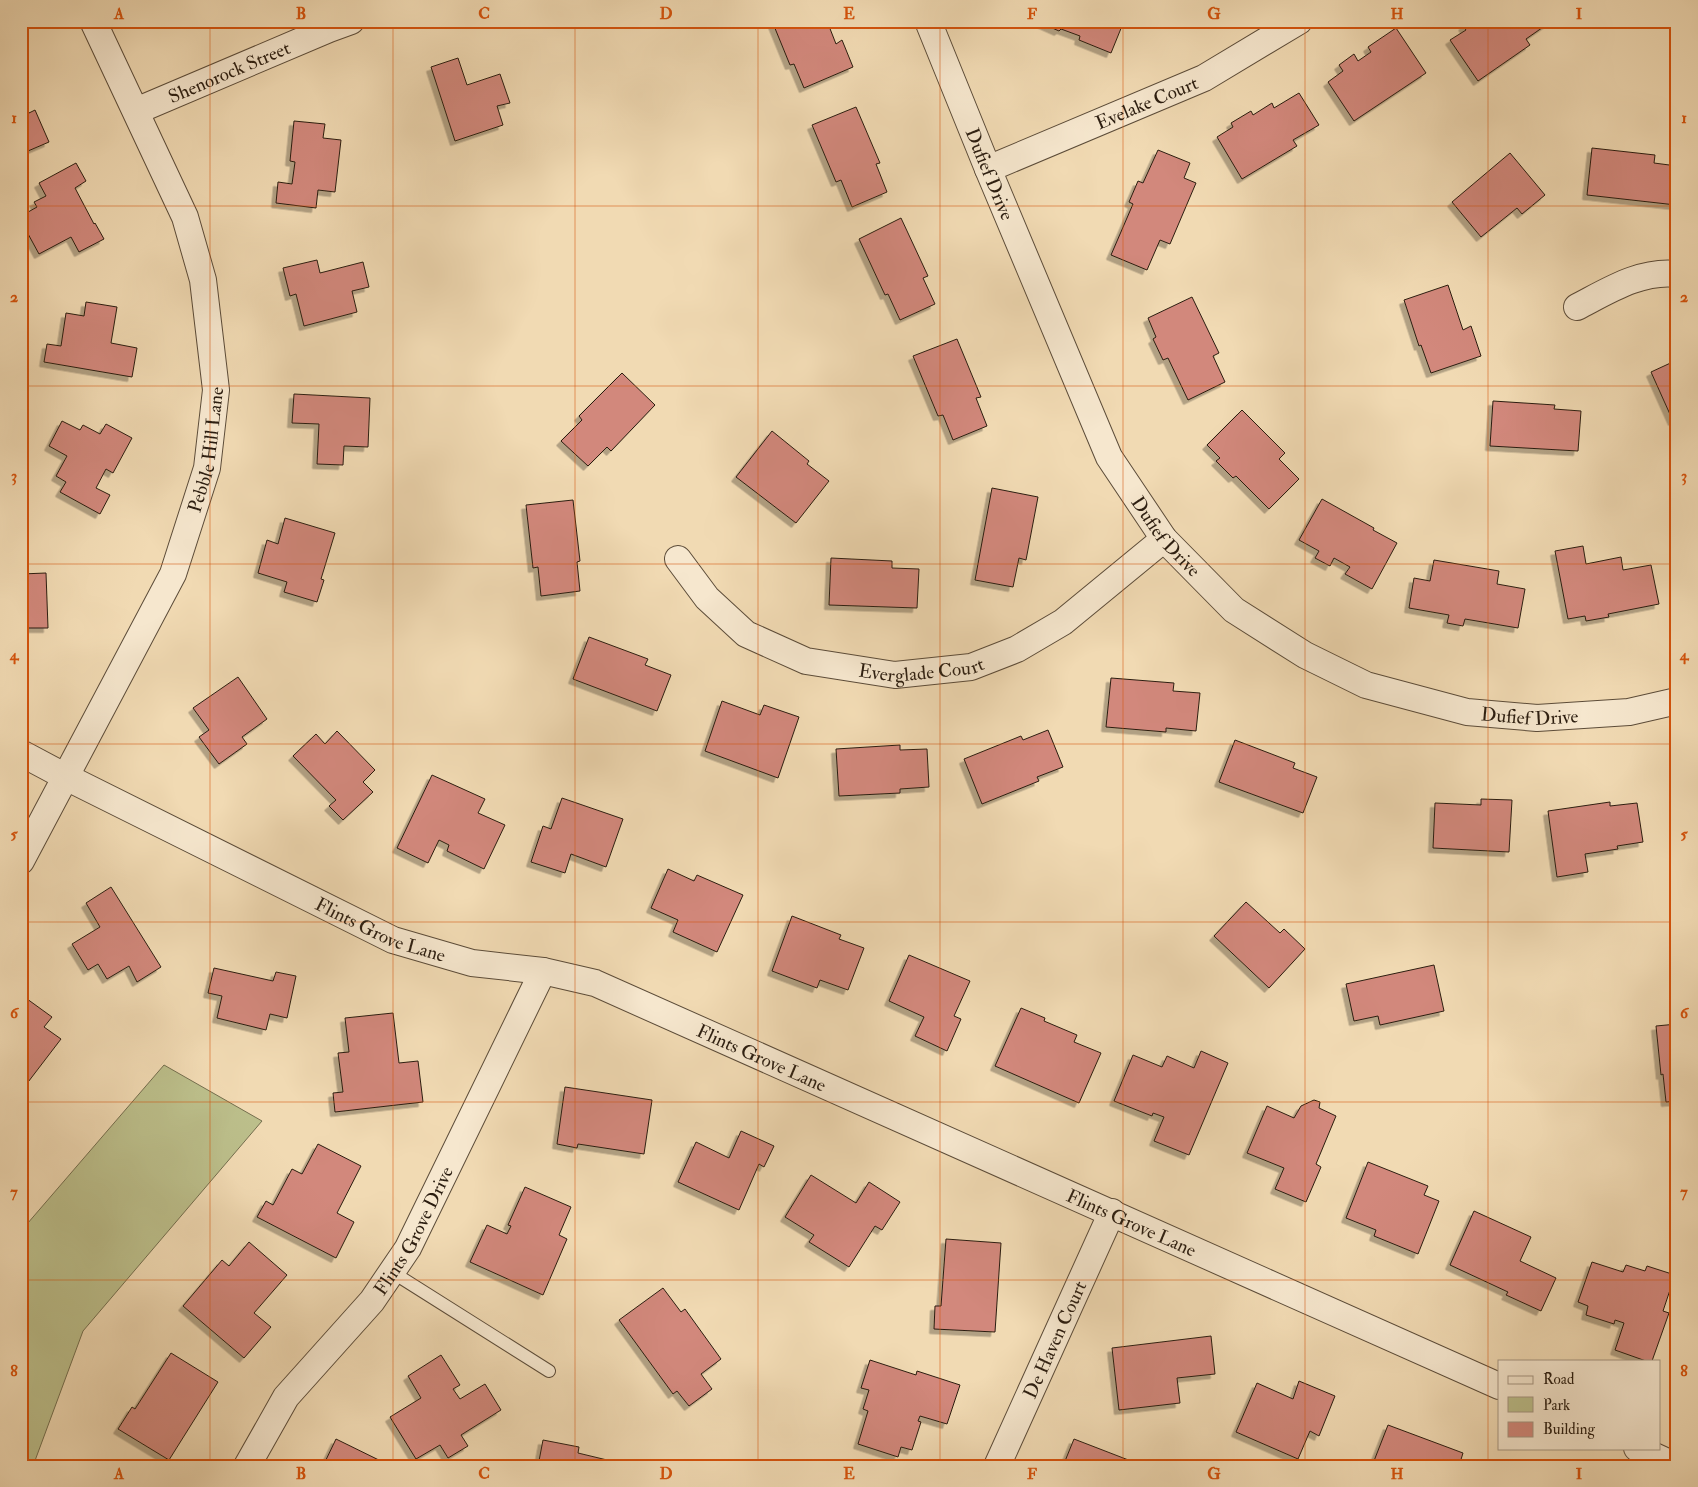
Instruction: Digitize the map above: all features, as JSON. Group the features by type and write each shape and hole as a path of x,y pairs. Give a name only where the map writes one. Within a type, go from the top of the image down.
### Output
{"street":[{"name":"Pebble Hill Lane","path":"21,861 173,574 207,468 216,390 204,280 185,217 92,21"},
{"name":"Shenorock Street","path":"136,111 351,21"},
{"name":"Dufief Drive","path":"928,21 1109,457 1164,540 1234,610 1305,655 1366,684 1467,712 1537,718 1628,712 1677,701"},
{"name":"Evelake Court","path":"988,168 1204,78 1299,21"},
{"path":"1577,307 1628,280 1666,272 1677,274"},
{"name":"Everglade Court","path":"678,559 707,598 746,634 806,661 895,675 971,667 1017,649 1063,622 1164,540"},
{"name":"Flints Grove Lane","path":"21,753 393,940 472,963 543,971 595,983 1498,1386"},
{"name":"Flints Grove Drive","path":"247,1466 286,1397 372,1301 408,1248 543,971"},
{"name":"De Haven Court","path":"997,1466 1112,1212"},
{"path":"1641,1450 1676,1466"}],"lane":[{"path":"392,1272 549,1371"}],"green space":[{"path":"164,1065 262,1121 83,1331 33,1466 21,1466 21,1231"}],"building":[{"path":"772,21 827,21 836,44 842,40 853,67 804,88 794,64 790,65"},
{"path":"1042,21 1124,21 1111,53 1079,40 1080,36 1061,29 1059,31 1041,23"},
{"path":"1469,21 1547,21 1549,23 1526,39 1530,45 1478,81 1450,40 1466,30 1463,26"},
{"path":"1396,28 1426,73 1354,121 1328,82 1343,71 1339,65 1354,54 1358,61 1371,52 1368,47"},
{"path":"458,58 467,85 500,74 510,103 497,106 503,125 455,141 431,67"},
{"path":"1299,93 1319,125 1293,140 1297,146 1242,179 1217,137 1233,127 1231,123 1251,111 1253,115 1272,103 1274,108"},
{"path":"21,96 29,113 35,110 49,142 21,154"},
{"path":"856,107 880,163 876,164 887,192 852,207 841,180 836,182 812,125"},
{"path":"294,121 325,124 323,138 341,140 335,192 318,190 316,208 276,203 278,182 292,184 295,162 290,161"},
{"path":"1592,148 1655,155 1654,163 1677,166 1676,205 1587,195"},
{"path":"1158,150 1190,163 1184,178 1196,183 1170,244 1160,240 1147,270 1111,255 1133,204 1129,202 1138,181 1143,183"},
{"path":"1510,153 1545,195 1522,214 1517,208 1481,237 1452,202"},
{"path":"76,163 86,181 75,188 104,239 79,252 71,237 39,254 21,221 21,216 37,207 34,202 46,196 39,183"},
{"path":"901,218 928,276 923,278 935,304 900,320 888,294 885,295 859,239"},
{"path":"317,260 320,273 363,262 369,287 352,291 357,312 304,326 296,294 290,296 283,268"},
{"path":"1448,285 1463,330 1471,326 1481,356 1431,373 1421,345 1419,346 1404,300"},
{"path":"1192,297 1219,353 1213,356 1225,382 1188,400 1168,358 1163,360 1153,339 1156,337 1148,318"},
{"path":"86,302 117,307 111,343 137,348 132,377 44,362 47,344 61,346 66,313 84,316"},
{"path":"957,339 981,397 976,398 987,426 953,440 943,415 938,416 913,356"},
{"path":"1677,360 1677,419 1673,421 1651,372"},
{"path":"622,373 655,405 611,451 607,447 588,466 561,441 582,420 579,416"},
{"path":"294,394 370,398 368,447 344,446 343,465 317,464 319,424 292,423"},
{"path":"1493,401 1555,405 1554,409 1581,411 1578,451 1490,446"},
{"path":"1242,410 1285,453 1279,459 1299,479 1269,509 1236,476 1233,478 1216,461 1220,458 1207,445"},
{"path":"62,421 80,430 83,425 100,434 106,424 132,438 113,473 106,469 96,488 110,495 100,514 60,492 66,482 56,476 67,456 49,446"},
{"path":"772,431 809,461 807,464 829,481 796,523 736,477"},
{"path":"992,488 1038,497 1026,560 1019,558 1013,587 975,580"},
{"path":"1322,499 1397,543 1372,589 1345,574 1350,567 1334,558 1330,566 1315,558 1319,551 1299,540"},
{"path":"573,500 580,561 577,562 580,591 541,596 538,567 533,568 526,505"},
{"path":"285,518 335,533 321,579 324,580 317,602 284,592 287,582 258,573 267,540 278,544"},
{"path":"1583,546 1586,564 1621,557 1623,570 1651,565 1659,604 1608,614 1609,617 1586,621 1585,616 1568,619 1555,551"},
{"path":"831,558 892,561 892,568 919,569 917,608 829,605"},
{"path":"1434,560 1499,571 1497,584 1525,589 1518,628 1465,619 1463,626 1447,623 1449,615 1409,608 1414,578 1430,581"},
{"path":"46,573 48,628 21,628 21,574"},
{"path":"589,637 648,659 645,665 671,675 657,711 573,679"},
{"path":"238,677 267,719 242,737 247,744 219,764 199,737 209,730 193,708"},
{"path":"1111,678 1174,683 1173,691 1200,693 1196,731 1166,728 1166,732 1106,727"},
{"path":"722,701 760,715 764,705 799,717 778,778 705,751"},
{"path":"1048,730 1063,767 1037,777 1039,781 982,804 964,759 1021,736 1023,740"},
{"path":"337,731 375,770 363,782 373,792 343,820 329,806 336,800 293,756 316,734 325,744"},
{"path":"1235,740 1295,763 1293,768 1317,777 1303,813 1219,782"},
{"path":"900,745 900,750 927,749 929,787 900,789 900,793 839,796 836,749"},
{"path":"432,775 485,799 478,813 505,825 484,869 447,851 449,845 439,840 428,863 397,848"},
{"path":"562,798 623,819 606,867 571,854 565,873 531,862 543,826 551,829"},
{"path":"1481,799 1512,800 1509,852 1433,848 1435,803 1481,805"},
{"path":"1610,802 1610,806 1637,803 1643,842 1617,846 1618,849 1585,854 1588,872 1557,877 1548,811"},
{"path":"668,869 694,881 697,875 743,895 717,952 673,932 678,920 651,908"},
{"path":"111,887 161,967 137,982 129,966 107,979 98,964 88,970 72,944 100,927 86,903"},
{"path":"1246,902 1280,933 1284,929 1305,949 1269,988 1214,936"},
{"path":"792,916 841,935 839,939 864,948 848,990 820,980 817,988 772,971"},
{"path":"909,955 970,981 954,1016 961,1019 947,1051 915,1036 924,1017 889,1001"},
{"path":"1434,965 1444,1011 1380,1025 1378,1016 1354,1021 1346,984"},
{"path":"214,968 273,981 276,972 296,976 287,1018 270,1014 266,1030 217,1018 222,996 208,993"},
{"path":"23,996 52,1017 44,1027 61,1039 22,1090 21,998"},
{"path":"1021,1008 1045,1018 1044,1021 1077,1035 1074,1042 1101,1053 1079,1103 995,1066"},
{"path":"393,1013 399,1063 418,1061 423,1102 335,1112 333,1093 343,1092 338,1053 349,1052 345,1018"},
{"path":"1677,1024 1677,1101 1666,1102 1656,1026"},
{"path":"1201,1051 1228,1063 1189,1155 1154,1141 1164,1117 1153,1113 1152,1116 1114,1101 1133,1055 1162,1067 1167,1056 1194,1068"},
{"path":"565,1087 652,1100 644,1154 578,1144 577,1148 557,1144"},
{"path":"1314,1100 1320,1102 1319,1108 1336,1116 1316,1164 1321,1167 1306,1202 1275,1189 1284,1168 1247,1153 1267,1106 1294,1118 1301,1106"},
{"path":"741,1131 774,1146 764,1167 759,1164 739,1210 678,1182 696,1142 729,1158"},
{"path":"318,1144 361,1166 337,1213 354,1222 336,1258 257,1217 266,1201 273,1205 292,1169 302,1174"},
{"path":"1368,1162 1428,1186 1424,1195 1439,1201 1418,1254 1374,1236 1376,1230 1346,1218"},
{"path":"811,1175 856,1203 869,1182 900,1202 882,1230 875,1226 849,1267 809,1242 814,1235 785,1217"},
{"path":"525,1187 571,1207 559,1235 567,1239 543,1295 470,1262 487,1225 507,1234 511,1226 508,1225"},
{"path":"1474,1211 1531,1237 1520,1261 1556,1278 1541,1311 1506,1295 1508,1292 1450,1265"},
{"path":"946,1239 1001,1243 995,1332 934,1329 935,1306 941,1306"},
{"path":"249,1242 287,1275 254,1313 271,1327 244,1358 183,1306 222,1260 229,1266"},
{"path":"1592,1262 1623,1272 1626,1265 1645,1271 1647,1266 1675,1275 1663,1311 1669,1313 1652,1360 1643,1360 1615,1350 1624,1323 1615,1320 1614,1324 1586,1315 1588,1306 1578,1302"},
{"path":"663,1288 681,1312 685,1309 721,1359 701,1374 712,1389 689,1406 677,1391 673,1394 619,1320"},
{"path":"1211,1336 1215,1374 1177,1378 1180,1403 1119,1410 1112,1348"},
{"path":"171,1353 218,1382 169,1460 118,1429 132,1407 135,1409"},
{"path":"441,1355 460,1385 453,1389 460,1399 485,1384 501,1410 461,1435 468,1446 448,1458 440,1445 416,1459 390,1417 421,1398 408,1376"},
{"path":"870,1360 916,1375 917,1371 960,1385 947,1424 920,1416 918,1421 921,1422 912,1450 901,1447 898,1457 858,1444 868,1411 863,1409 869,1390 861,1388"},
{"path":"1299,1381 1335,1396 1319,1436 1310,1431 1298,1459 1236,1432 1257,1383 1293,1399"},
{"path":"1388,1425 1463,1453 1459,1466 1372,1466"},
{"path":"336,1439 389,1465 323,1466"},
{"path":"1074,1439 1131,1461 1129,1466 1063,1466"},
{"path":"543,1440 579,1447 578,1453 632,1466 538,1466"}]}
